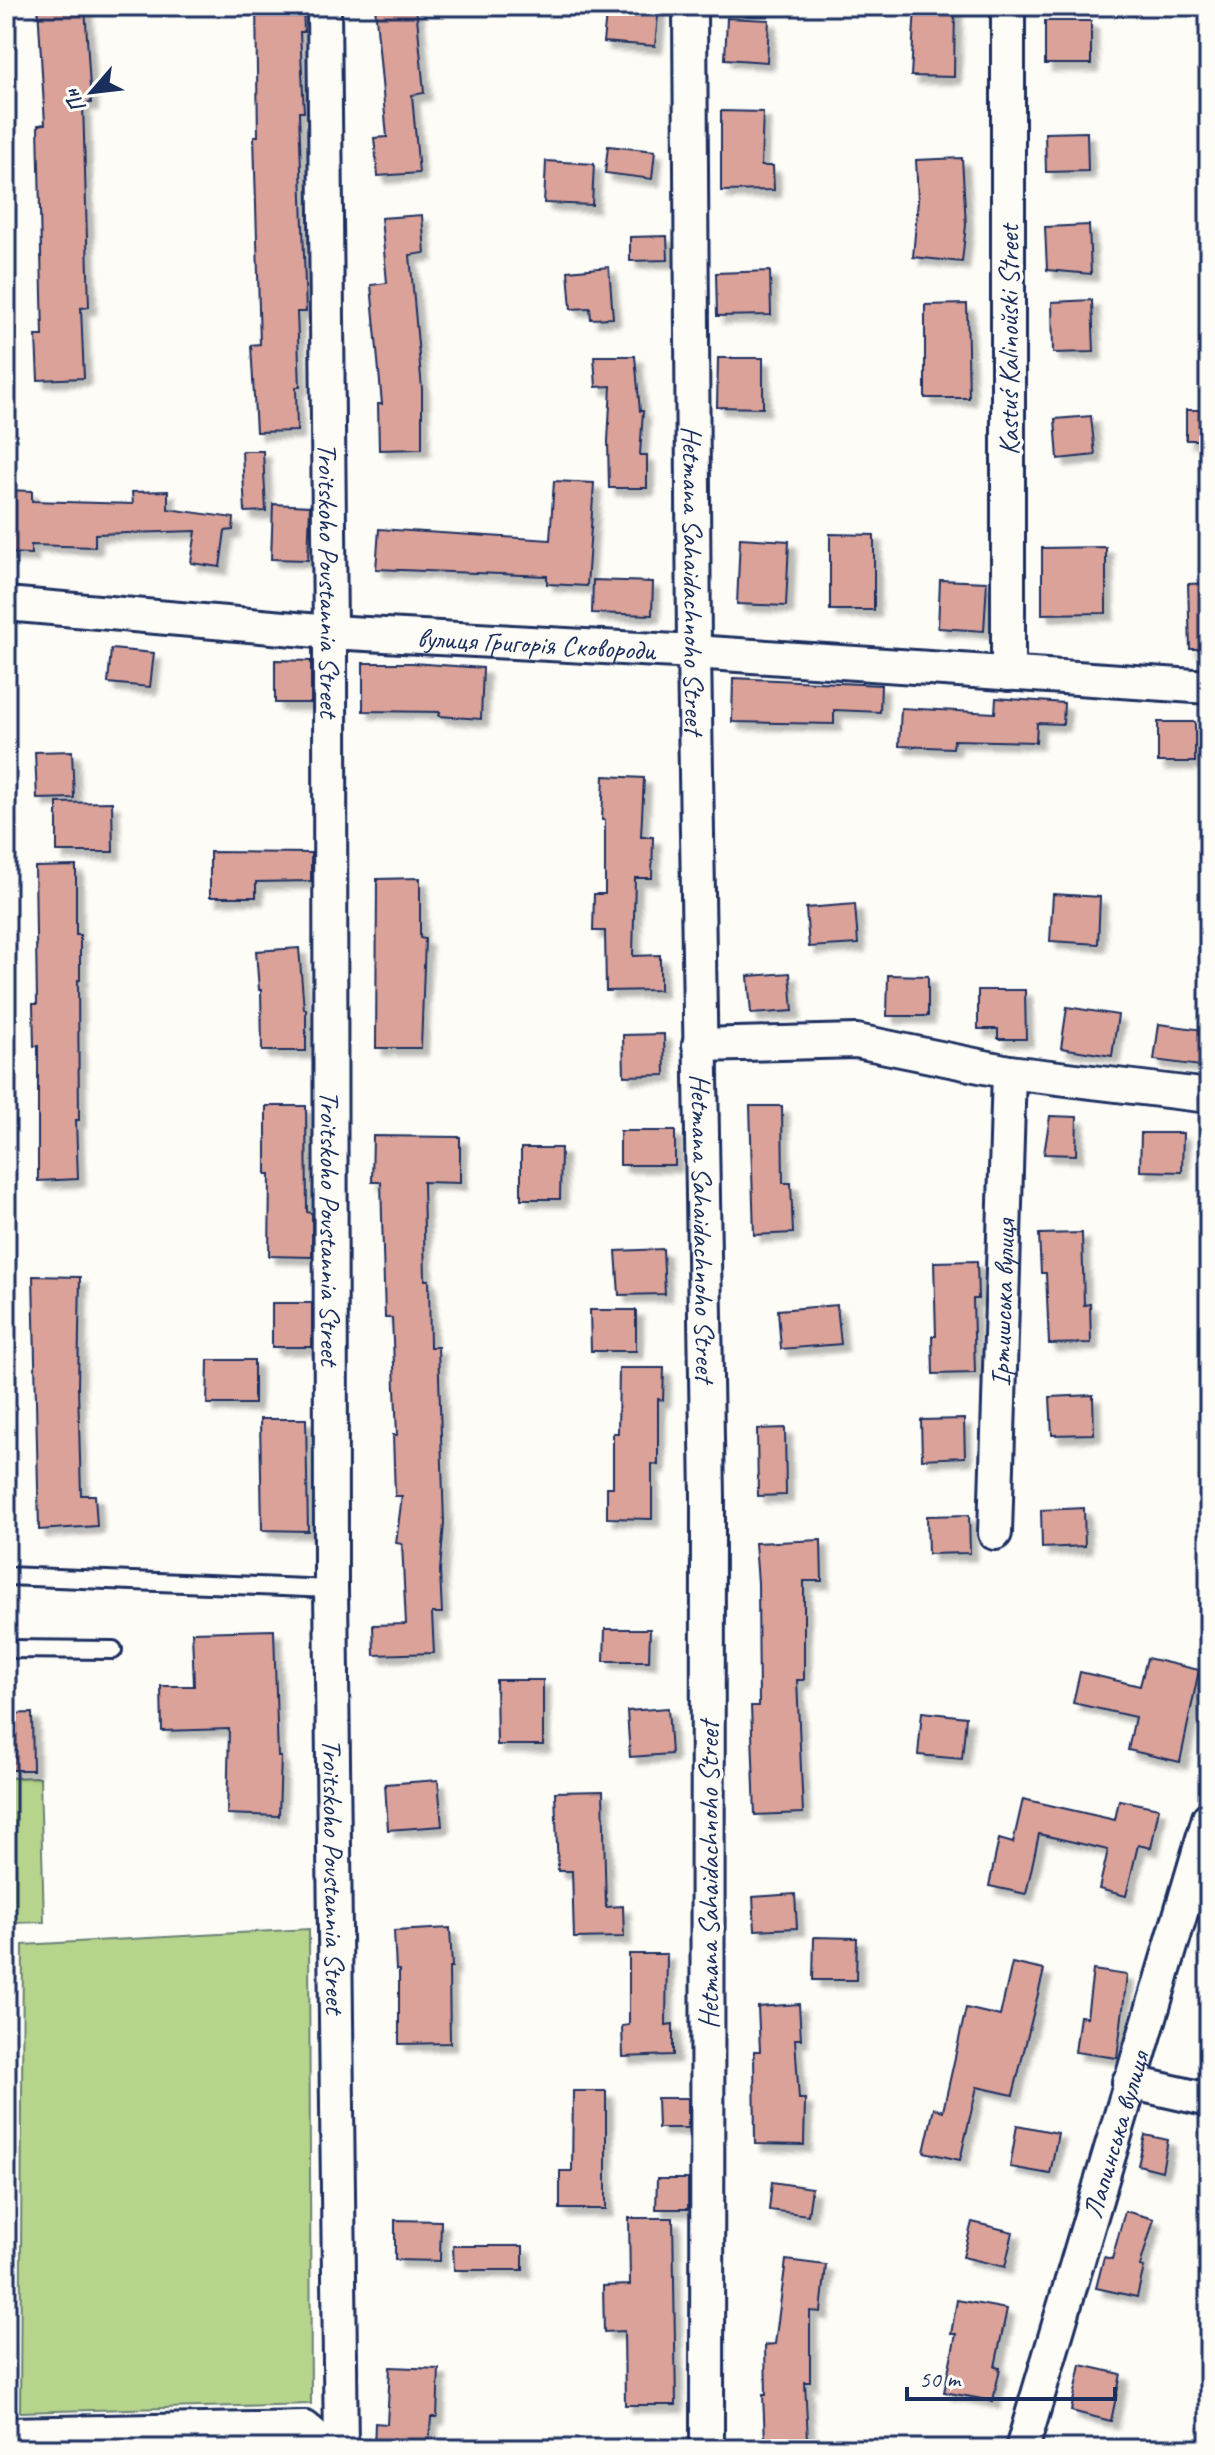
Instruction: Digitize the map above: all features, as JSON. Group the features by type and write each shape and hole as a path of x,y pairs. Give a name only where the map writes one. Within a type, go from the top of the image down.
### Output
{"street":[{"name":"Troitskoho Povstannia Street","path":"324,6 330,632 331,1589 341,2449"},
{"name":"Hetmana Sahaidachnoho Street","path":"690,6 694,652 708,1498 707,2449"},
{"name":"Kastuś Kalinoŭski Street","path":"1008,6 1008,674"},
{"name":"вулиця Григорія Сковороди","path":"6,604 330,632 694,652 1209,687"},
{"path":"699,1045 857,1041 1009,1072 1209,1096"},
{"name":"Іртишська вулиця","path":"995,1533 1009,1072"},
{"name":"Лапинська вулиця","path":"1023,2449 1209,1818"},
{"path":"1129,2082 1209,2100"},
{"path":"6,2434 305,2428 330,2449"}],"lane":[{"path":"6,1576 331,1589"},
{"path":"6,1649 113,1650"}],"green space":[{"path":"40,1777 44,1922 6,1923 6,1778"},
{"path":"309,1929 311,2404 20,2412 23,1945"}],"building":[{"path":"38,6 85,6 91,103 83,103 89,307 81,308 84,378 38,380 36,336 43,336 38,125 45,124"},
{"path":"256,6 303,6 304,32 300,32 304,112 299,112 306,312 297,312 300,387 296,387 297,431 256,432 251,345 260,344 254,136 258,136"},
{"path":"375,6 416,6 424,93 412,95 419,173 378,176 374,138 387,137"},
{"path":"607,6 659,6 655,46 603,42"},
{"path":"915,6 955,6 954,77 911,76"},
{"path":"727,18 769,20 767,62 725,59"},
{"path":"1045,21 1091,21 1091,64 1045,64"},
{"path":"721,111 763,112 761,166 773,166 774,190 721,191"},
{"path":"1087,132 1088,171 1046,172 1045,133"},
{"path":"608,146 655,151 652,179 605,173"},
{"path":"962,158 966,225 962,262 913,257 918,200 916,160"},
{"path":"546,161 594,164 592,205 544,203"},
{"path":"422,215 425,253 410,255 422,389 422,449 379,450 378,404 382,404 371,285 387,283 381,218"},
{"path":"1089,225 1091,274 1047,270 1045,227"},
{"path":"667,236 668,260 630,261 630,237"},
{"path":"609,267 613,318 591,319 590,308 571,309 568,271"},
{"path":"770,271 771,315 717,316 716,273"},
{"path":"1092,300 1094,352 1053,353 1052,302"},
{"path":"967,304 969,398 925,398 925,305"},
{"path":"594,356 635,356 640,411 643,411 640,455 647,455 647,488 609,488 611,386 596,387"},
{"path":"718,358 763,358 763,408 717,407"},
{"path":"1186,410 1209,410 1209,440 1186,440"},
{"path":"1091,416 1095,455 1058,459 1055,419"},
{"path":"242,451 263,451 266,511 245,512"},
{"path":"554,481 594,483 587,586 547,584 547,576 376,569 379,529 550,540"},
{"path":"6,490 32,491 32,501 133,504 132,492 168,491 168,509 234,518 233,530 225,531 220,567 191,563 196,531 95,534 95,547 31,545 31,554 6,553"},
{"path":"273,504 310,506 308,560 271,559"},
{"path":"830,534 874,535 874,610 830,610"},
{"path":"740,538 789,541 786,606 737,604"},
{"path":"1106,547 1106,613 1042,614 1042,548"},
{"path":"593,580 653,582 652,615 592,613"},
{"path":"940,580 987,582 984,631 938,628"},
{"path":"1209,583 1209,649 1190,649 1188,584"},
{"path":"111,649 154,653 150,687 108,683"},
{"path":"275,660 311,661 311,703 275,703"},
{"path":"363,663 483,668 481,719 439,716 440,712 363,711"},
{"path":"733,678 881,685 880,712 834,710 834,724 732,722"},
{"path":"996,698 1064,703 1063,724 1037,723 1036,742 954,740 953,748 899,746 901,708 995,713"},
{"path":"1158,722 1195,722 1195,762 1158,762"},
{"path":"72,751 74,798 37,799 35,752"},
{"path":"604,776 644,778 641,837 653,837 652,878 635,878 633,956 660,955 660,990 606,991 605,931 593,931 594,894 605,894"},
{"path":"112,802 113,852 57,852 57,803"},
{"path":"210,852 311,853 311,881 256,882 256,897 210,897"},
{"path":"76,866 76,935 80,935 79,1120 76,1120 78,1179 38,1181 38,1046 34,1046 33,1004 37,1004 35,867"},
{"path":"420,878 420,938 425,939 421,1048 376,1048 377,879"},
{"path":"1053,894 1100,897 1098,944 1050,941"},
{"path":"855,904 858,944 809,947 806,908"},
{"path":"299,948 306,1009 306,1051 262,1051 261,990 256,951"},
{"path":"790,973 793,1011 751,1014 748,976"},
{"path":"888,975 928,976 928,1016 887,1016"},
{"path":"978,990 1025,990 1026,1039 998,1039 998,1029 978,1029"},
{"path":"1067,1007 1118,1015 1112,1056 1061,1048"},
{"path":"1159,1024 1204,1030 1200,1066 1154,1060"},
{"path":"664,1034 665,1075 624,1076 623,1035"},
{"path":"266,1106 306,1106 307,1212 312,1213 312,1257 269,1256 270,1174 266,1174"},
{"path":"750,1106 782,1106 783,1183 791,1183 793,1233 754,1235"},
{"path":"1050,1116 1077,1117 1076,1155 1044,1154"},
{"path":"620,1131 675,1131 675,1165 620,1165"},
{"path":"1141,1133 1183,1133 1182,1172 1140,1171"},
{"path":"373,1136 460,1137 460,1183 423,1182 430,1347 438,1347 444,1523 440,1571 442,1613 432,1613 434,1653 374,1655 373,1625 406,1624 402,1544 396,1543 402,1496 395,1496 393,1435 397,1435 392,1318 385,1318 381,1182 372,1182"},
{"path":"521,1148 561,1148 560,1199 521,1199"},
{"path":"1082,1233 1084,1305 1090,1304 1091,1343 1049,1344 1046,1273 1041,1273 1039,1234"},
{"path":"663,1249 665,1294 619,1295 616,1251"},
{"path":"977,1261 978,1299 973,1299 975,1373 933,1374 932,1336 936,1336 934,1262"},
{"path":"33,1276 80,1277 78,1387 81,1495 95,1495 97,1526 39,1530"},
{"path":"272,1303 312,1303 312,1347 272,1347"},
{"path":"837,1305 841,1344 781,1349 778,1310"},
{"path":"590,1310 636,1310 636,1351 591,1351"},
{"path":"208,1360 254,1360 254,1404 207,1404"},
{"path":"619,1368 664,1368 663,1400 658,1399 658,1465 652,1464 652,1519 607,1518 607,1487 613,1487 613,1433 618,1433"},
{"path":"1093,1395 1094,1434 1052,1435 1050,1397"},
{"path":"260,1419 306,1419 308,1531 262,1530"},
{"path":"964,1419 965,1457 922,1459 921,1420"},
{"path":"785,1428 786,1495 758,1496 757,1429"},
{"path":"1084,1508 1085,1546 1042,1548 1041,1510"},
{"path":"969,1515 970,1553 928,1554 927,1516"},
{"path":"821,1540 822,1581 804,1581 804,1680 797,1680 803,1813 755,1815 751,1706 759,1706 755,1543"},
{"path":"605,1629 650,1629 649,1661 604,1661"},
{"path":"274,1630 278,1757 281,1757 279,1816 227,1814 229,1729 162,1731 161,1686 194,1686 192,1632"},
{"path":"1147,1658 1199,1670 1180,1762 1128,1750 1135,1717 1073,1703 1080,1672 1140,1686"},
{"path":"496,1680 543,1680 543,1745 497,1745"},
{"path":"668,1708 671,1754 630,1757 627,1711"},
{"path":"922,1712 966,1717 962,1759 918,1755"},
{"path":"32,1713 33,1770 6,1770 6,1714"},
{"path":"438,1780 442,1826 388,1830 385,1784"},
{"path":"603,1791 606,1907 623,1906 624,1937 574,1938 572,1871 558,1871 555,1792"},
{"path":"1023,1799 1115,1820 1119,1800 1159,1808 1151,1848 1138,1845 1126,1896 1099,1889 1108,1850 1039,1834 1026,1894 989,1886 999,1839 1013,1843"},
{"path":"795,1894 797,1928 755,1930 753,1897"},
{"path":"450,1928 450,2043 399,2044 399,1970 396,1970 394,1931"},
{"path":"814,1937 857,1938 856,1980 813,1980"},
{"path":"629,1954 667,1954 666,2025 673,2024 673,2055 623,2057 622,2026 629,2025"},
{"path":"1012,1963 1044,1970 1013,2095 977,2087 960,2160 924,2152 934,2108 943,2111 966,2008 1000,2016"},
{"path":"1093,1970 1127,1975 1117,2058 1075,2052 1080,2016 1087,2017"},
{"path":"799,2004 801,2039 795,2039 799,2099 805,2099 804,2145 755,2144 754,2051 760,2051 758,2007"},
{"path":"573,2091 606,2091 606,2209 560,2209 560,2171 572,2171"},
{"path":"657,2098 688,2098 688,2128 658,2128"},
{"path":"1017,2125 1058,2133 1050,2174 1010,2167"},
{"path":"1145,2135 1168,2140 1162,2171 1138,2165"},
{"path":"657,2179 688,2179 688,2209 656,2209"},
{"path":"772,2182 812,2188 808,2215 769,2210"},
{"path":"1125,2211 1154,2219 1140,2266 1144,2267 1137,2297 1096,2288 1104,2257 1112,2259"},
{"path":"629,2218 673,2218 676,2405 625,2405 624,2331 604,2332 603,2286 630,2285"},
{"path":"395,2220 441,2221 440,2261 395,2260"},
{"path":"972,2222 1013,2232 1005,2267 963,2257"},
{"path":"453,2246 523,2246 523,2270 454,2270"},
{"path":"786,2260 826,2265 821,2312 810,2311 810,2382 805,2382 808,2439 765,2441 765,2345 775,2344"},
{"path":"957,2300 1007,2309 995,2367 1000,2368 993,2401 944,2392 956,2334 951,2334"},
{"path":"1081,2365 1121,2374 1111,2421 1071,2411"},
{"path":"390,2367 439,2369 437,2417 431,2417 429,2449 374,2449 375,2423 387,2424"}]}
